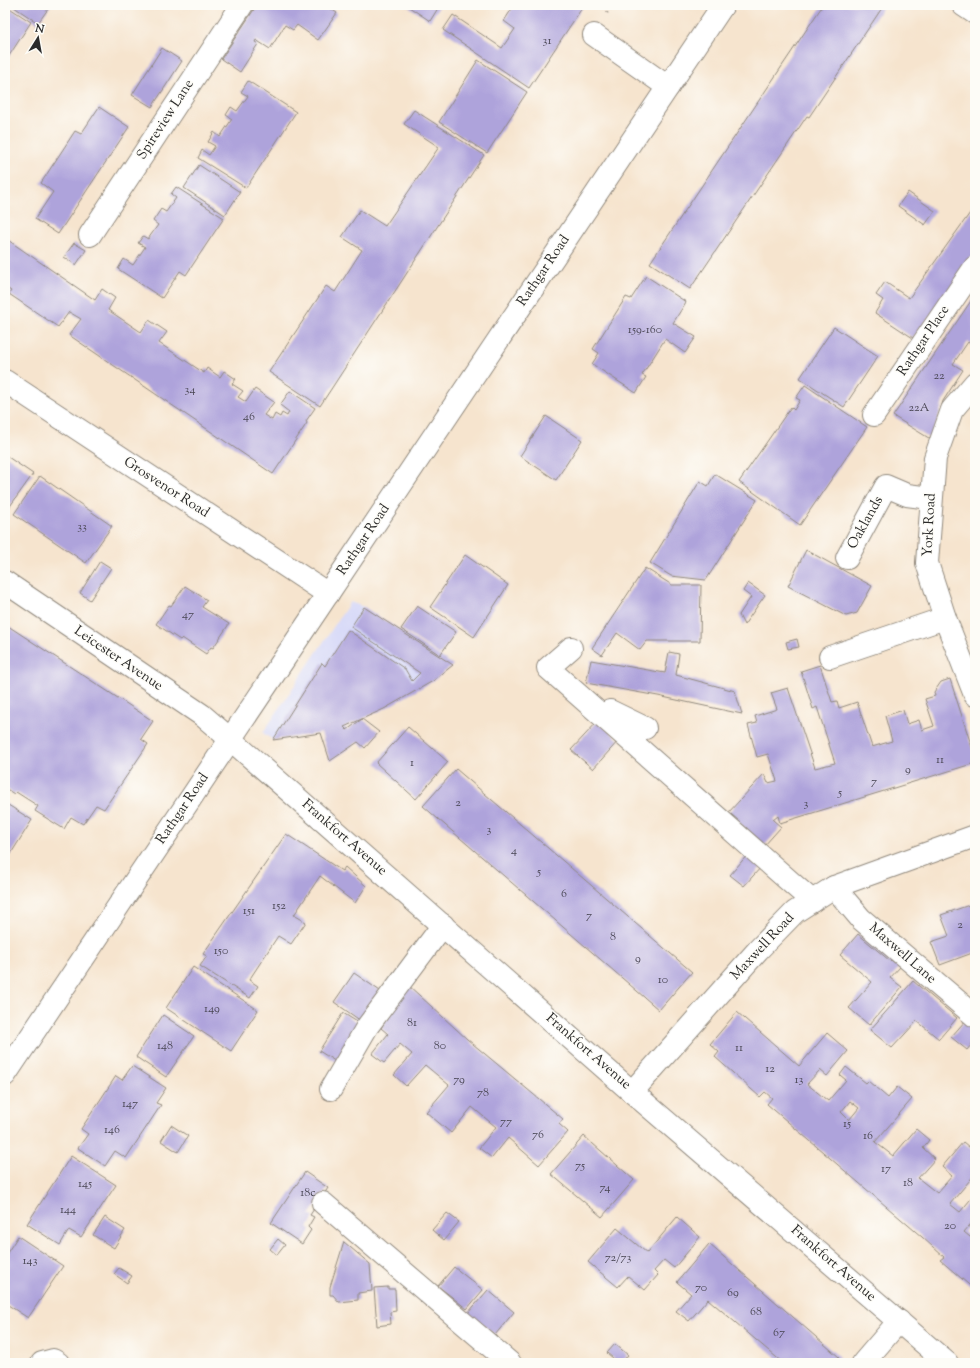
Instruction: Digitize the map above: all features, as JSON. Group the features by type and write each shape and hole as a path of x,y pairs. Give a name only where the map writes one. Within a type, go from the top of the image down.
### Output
{"street":[{"name":"Spireview Lane","path":"90,235 242,5"},
{"name":"Rathgar Road","path":"5,1075 723,5"},
{"path":"963,5 975,13"},
{"path":"594,35 668,86"},
{"name":"Rathgar Place","path":"874,415 975,267"},
{"name":"Grosvenor Road","path":"5,381 328,594"},
{"name":"York Road","path":"975,383 952,410 935,458 930,498 927,563 945,618 975,695"},
{"name":"Oaklands","path":"846,558 886,486 907,495 930,498"},
{"name":"Leicester Avenue","path":"5,582 202,715 230,739"},
{"path":"830,657 945,618"},
{"path":"571,648 548,668 584,698 812,901"},
{"path":"584,698 645,728"},
{"name":"Frankfort Avenue","path":"230,739 443,924 632,1092 947,1363"},
{"name":"Maxwell Road","path":"632,1092 758,950 795,912 834,887 975,836"},
{"name":"Maxwell Lane","path":"834,887 861,919 975,1016"},
{"path":"331,1089 367,1027 443,924"},
{"path":"323,1203 510,1363"},
{"path":"863,1363 899,1321"},
{"path":"42,1363 53,1360 58,1363"}],"shaded area":[{"path":"350,602 364,607 453,665 433,681 384,709 344,727 328,732 273,740 263,733"}],"building":[{"path":"5,5 31,22 5,62"},
{"path":"11,5 51,5 38,23"},
{"path":"257,5 325,5 337,13 318,40 297,25 293,30 285,25 270,49 256,40 255,42 258,44 240,72 221,59"},
{"path":"406,5 440,5 430,21"},
{"path":"510,5 584,5 529,88 443,30 453,15 502,48 515,29 504,21 513,7"},
{"path":"823,5 884,5 809,117 807,116 690,289 650,263"},
{"path":"162,48 182,61 152,107 132,95"},
{"path":"478,60 527,92 487,153 439,122"},
{"path":"248,81 296,112 246,188 198,158 202,150 209,155 215,146 208,142 214,132 220,137 232,119 226,115 231,107 237,111 248,96 241,92"},
{"path":"99,107 129,127 58,234 35,219 53,192 41,183 75,131 81,134"},
{"path":"414,110 484,155 320,406 269,372 326,286 335,292 362,250 342,237 360,210 385,226 439,147 404,124"},
{"path":"199,165 240,192 225,215 184,188"},
{"path":"176,187 224,218 186,275 180,271 162,298 118,269 124,259 133,265 145,247 138,243 143,236 148,239 158,225 153,221 161,209 166,212 176,198 171,194"},
{"path":"908,192 935,211 925,225 898,206"},
{"path":"975,206 975,259 913,338 875,313 883,300 876,295 885,282 909,298"},
{"path":"5,238 95,300 102,289 115,298 108,310 141,332 149,320 167,332 159,343 204,373 207,368 220,377 224,371 236,379 232,384 243,391 238,397 246,402 255,389 274,402 264,415 272,420 275,414 280,417 282,413 287,416 289,412 280,405 290,391 315,408 306,421 307,423 273,474 69,335 81,319 69,312 58,327 9,294 11,291 5,287"},
{"path":"74,243 86,250 76,265 64,257"},
{"path":"646,276 686,302 673,323 696,337 685,353 665,339 642,375 646,377 636,393 592,364 599,353 593,349 626,297 631,299"},
{"path":"975,295 975,346 968,342 953,364 963,370 943,401 932,440 893,416"},
{"path":"834,327 878,356 844,407 800,378"},
{"path":"805,385 867,427 800,525 739,482 791,407 794,410 800,400 796,398"},
{"path":"546,416 582,440 556,480 520,456"},
{"path":"5,455 33,474 8,509 5,507"},
{"path":"715,474 757,500 706,580 671,576 650,563 700,481 708,486"},
{"path":"40,476 112,526 86,563 14,514"},
{"path":"806,550 872,586 857,613 846,616 788,586"},
{"path":"465,555 508,585 474,637 430,607"},
{"path":"100,561 111,568 90,600 80,593"},
{"path":"645,568 672,585 701,585 700,641 647,641 640,650 617,633 602,655 592,648"},
{"path":"748,583 765,595 744,625 739,615 751,597 743,591"},
{"path":"185,586 207,600 202,607 229,624 213,648 211,647 206,654 182,638 180,640 156,624"},
{"path":"417,606 456,632 440,655 401,629"},
{"path":"364,607 453,665 433,681 384,709 344,727 347,730 362,719 379,732 365,748 358,742 330,761 321,733 273,740 322,663 325,666 348,630 405,669 412,681 420,673 351,627"},
{"path":"5,624 153,721 141,739 148,744 134,765 104,809 96,805 83,824 71,817 64,829 35,811 38,806 16,792 14,794 5,788"},
{"path":"797,639 799,647 788,649 786,642"},
{"path":"669,652 679,654 676,675 735,691 742,714 658,696 586,683 591,660 665,673"},
{"path":"820,665 832,702 837,701 839,708 857,702 872,747 892,741 885,716 903,710 907,724 919,720 922,730 934,726 925,699 935,696 934,692 941,682 950,679 975,757 975,763 780,823 778,816 773,820 781,827 764,846 728,813 764,774 768,783 777,781 768,754 757,757 748,725 757,723 755,716 777,709 771,693 788,688 815,768 835,763 817,707 813,709 801,671"},
{"path":"598,721 619,740 593,769 571,750"},
{"path":"408,727 448,762 416,799 376,763"},
{"path":"456,769 692,972 659,1010 423,806"},
{"path":"5,803 32,820 5,863"},
{"path":"286,834 342,871 345,867 366,886 355,903 320,876 294,915 306,922 291,944 278,936 249,980 258,986 250,998 200,966 207,956 203,954"},
{"path":"748,854 762,866 744,886 730,875"},
{"path":"975,903 975,952 940,965 931,942 949,936 941,915"},
{"path":"858,934 890,961 891,960 900,967 890,978 902,987 869,1025 849,1008 872,982 840,955"},
{"path":"193,967 258,1010 231,1051 166,1008"},
{"path":"354,973 383,993 361,1021 334,1002"},
{"path":"913,981 957,1018 939,1039 917,1021 892,1048 870,1030"},
{"path":"408,985 467,1039 563,1119 559,1124 568,1132 539,1165 508,1138 492,1158 479,1148 496,1127 472,1107 451,1133 426,1112 449,1085 425,1065 406,1086 394,1075 412,1054 400,1044 384,1063 372,1054 388,1034 381,1028"},
{"path":"737,1012 799,1066 827,1033 848,1051 827,1076 820,1070 807,1084 828,1101 846,1080 840,1075 846,1067 866,1083 868,1081 888,1098 897,1087 912,1099 875,1142 893,1156 916,1129 929,1140 923,1148 935,1159 918,1178 937,1193 952,1176 942,1167 963,1142 975,1152 975,1174 950,1204 960,1212 975,1194 975,1219 964,1232 975,1241 975,1290 940,1260 944,1257 922,1237 767,1104 772,1098 765,1092 760,1097 715,1057 719,1052 710,1044","holes":["850,1101 859,1108 849,1120 841,1112"]},
{"path":"343,1013 362,1025 338,1063 319,1051"},
{"path":"163,1015 194,1036 166,1077 136,1057"},
{"path":"966,1020 975,1027 975,1040 967,1050 951,1037"},
{"path":"132,1066 166,1088 156,1103 161,1105 126,1158 115,1151 105,1166 78,1148 88,1134 81,1129 116,1076 122,1080"},
{"path":"171,1125 188,1136 178,1152 161,1141"},
{"path":"584,1136 634,1180 602,1217 551,1174"},
{"path":"71,1156 116,1185 81,1237 69,1230 60,1245 27,1224"},
{"path":"305,1172 328,1188 310,1215 314,1217 308,1227 311,1230 302,1244 271,1223"},
{"path":"447,1213 459,1222 444,1240 432,1230"},
{"path":"105,1217 125,1230 114,1248 93,1235"},
{"path":"677,1217 700,1237 674,1268 664,1260 654,1271 658,1275 645,1290 628,1276 618,1287 588,1262 617,1228 647,1253"},
{"path":"18,1236 63,1266 28,1318 5,1303 5,1256"},
{"path":"278,1239 285,1245 277,1255 270,1249"},
{"path":"344,1242 370,1264 372,1291 358,1293 358,1300 339,1302 333,1295 330,1295 330,1287"},
{"path":"709,1244 839,1357 834,1363 783,1363 708,1299 689,1321 676,1311 691,1294 677,1282"},
{"path":"454,1267 483,1290 467,1309 438,1286"},
{"path":"119,1268 132,1276 127,1283 114,1274"},
{"path":"388,1287 388,1289 395,1289 396,1311 390,1312 391,1324 377,1326 374,1288"},
{"path":"488,1290 514,1312 495,1335 468,1313"},
{"path":"615,1344 628,1355 621,1363 607,1353"}]}
